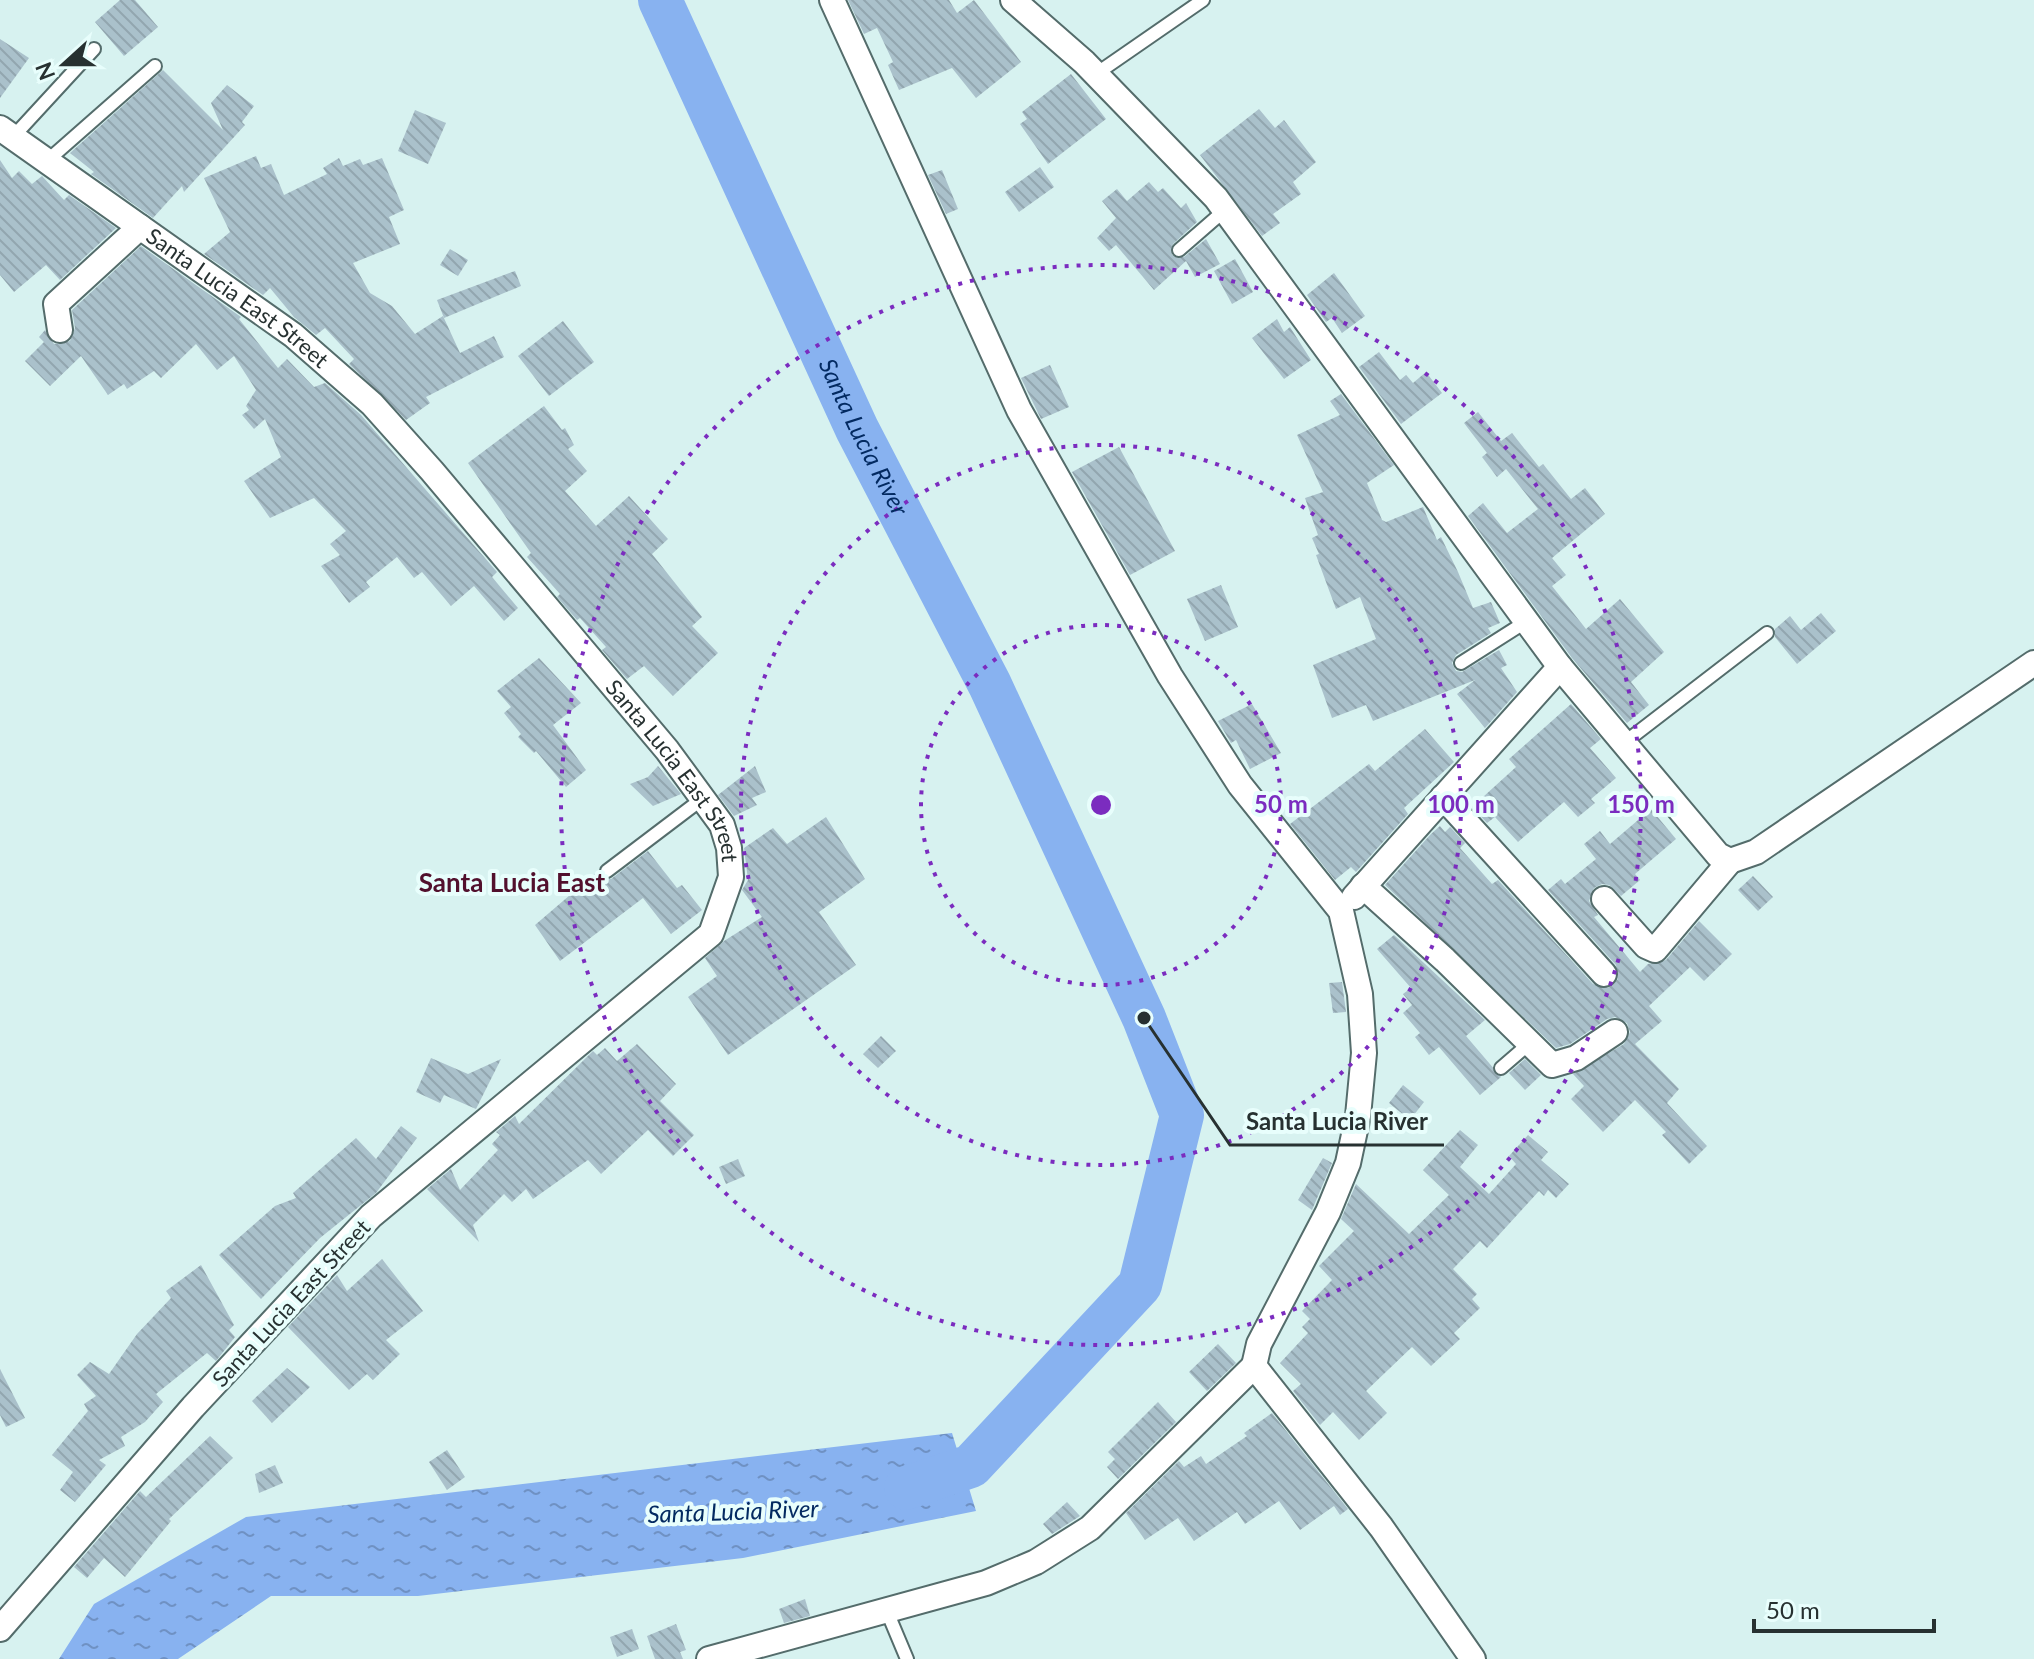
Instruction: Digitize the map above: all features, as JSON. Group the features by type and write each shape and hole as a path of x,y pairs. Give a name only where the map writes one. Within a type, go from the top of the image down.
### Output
{"street":[{"path":"709,1659 1007,1576 1080,1535 1117,1504 1254,1366 1259,1344 1328,1212 1353,1148 1361,1097 1364,1053 1360,994 1341,911 1232,773 1170,676 1019,410 832,0"},
{"path":"1013,0 1096,74 1225,210 1560,667 1710,846 1730,861"},
{"name":"Santa Lucia East Street","path":"0,1629 193,1407 371,1216 711,934 731,877 729,848 722,825 646,726 372,404 293,335 6,132"},
{"path":"60,330 56,304 140,227"},
{"path":"1604,899 1646,946 1655,950 1730,861 1756,852 2034,663"},
{"path":"1341,911 1560,667"},
{"path":"1443,797 1604,974"},
{"path":"1363,886 1552,1065 1560,1066 1615,1032"},
{"path":"1254,1366 1381,1527 1473,1659"}],"lane":[{"path":"1096,74 1203,0"},
{"path":"6,132 94,49"},
{"path":"47,161 155,66"},
{"path":"1179,250 1225,210"},
{"path":"1461,663 1527,621"},
{"path":"1624,743 1767,633"},
{"path":"607,871 702,799"},
{"path":"1501,1068 1530,1043"},
{"path":"886,1609 907,1659"}],"water":[{"path":"952,1433 976,1511 743,1558 418,1596 271,1596 178,1659 59,1659 94,1604 246,1517"}],"building":[{"path":"120,0 135,0 158,27 124,56 95,22"},
{"path":"848,0 949,0 957,13 974,0 1021,62 976,98 952,68 899,90 888,65 893,62 877,28 864,34"},
{"path":"0,39 29,58 0,98"},
{"path":"163,70 223,130 211,103 227,85 254,106 242,122 245,125 184,192 182,186 153,218 91,174 94,172 70,153"},
{"path":"1071,74 1106,119 1048,164 1020,124 1027,119 1022,112"},
{"path":"1259,109 1275,128 1284,120 1316,162 1293,182 1301,194 1273,214 1280,223 1262,236 1200,155"},
{"path":"415,110 446,123 428,164 398,151"},
{"path":"256,156 261,168 271,164 284,195 327,174 323,168 339,158 343,166 360,159 363,165 382,158 404,210 389,217 400,244 353,263 370,293 392,306 415,334 443,316 460,353 494,336 504,357 426,397 430,403 406,420 349,364 354,359 325,328 316,335 294,317 270,288 263,295 204,254 230,232 204,178"},
{"path":"0,160 12,178 19,171 32,184 42,176 64,200 69,195 116,228 60,280 46,265 14,292 0,275"},
{"path":"1040,167 1054,187 1019,212 1005,192"},
{"path":"942,170 958,209 946,214 928,175"},
{"path":"1149,182 1158,192 1163,188 1181,208 1186,203 1197,222 1173,244 1172,255 1184,257 1206,239 1220,264 1195,277 1186,261 1154,290 1116,245 1109,251 1097,238 1116,218 1102,201 1117,189 1127,201"},
{"path":"141,246 241,317 239,319 278,368 287,359 314,387 325,383 361,415 497,572 492,577 518,608 504,621 474,586 451,606 422,572 414,578 397,557 366,582 370,587 349,603 321,566 340,555 330,544 346,531 314,498 270,518 244,481 281,457 265,419 254,429 242,415 249,410 246,406 256,390 234,356 217,370 196,344 161,378 154,371 127,389 124,384 108,395 81,356 50,386 25,361 44,342 39,337 45,330 54,344 70,341 75,328 72,310"},
{"path":"450,249 468,260 458,276 440,265"},
{"path":"1235,259 1253,292 1232,304 1214,271"},
{"path":"515,271 521,286 444,318 437,300"},
{"path":"1334,273 1365,316 1342,333 1332,318 1326,322 1307,295"},
{"path":"1277,319 1284,332 1290,327 1311,360 1284,379 1252,338"},
{"path":"563,321 594,362 549,396 518,356"},
{"path":"1379,352 1400,380 1406,375 1413,383 1426,372 1442,393 1401,424 1359,367"},
{"path":"1050,365 1069,407 1041,419 1021,378"},
{"path":"1341,394 1394,465 1367,483 1382,520 1386,522 1423,507 1437,540 1441,537 1473,608 1491,602 1500,623 1488,628 1491,633 1456,655 1452,663 1456,671 1462,672 1499,650 1507,665 1501,668 1517,692 1485,728 1457,694 1475,680 1373,721 1366,705 1332,718 1313,665 1376,639 1360,597 1336,609 1316,555 1319,554 1312,538 1318,535 1305,498 1323,492 1297,435 1340,415 1330,401"},
{"path":"544,406 562,430 565,428 574,445 568,449 587,471 565,491 596,526 629,496 668,539 652,554 702,617 692,626 718,653 673,696 644,666 627,679 602,650 606,647 580,618 577,620 557,597 560,594 527,557 531,553 468,463"},
{"path":"1478,412 1501,441 1512,433 1539,467 1543,464 1571,499 1585,488 1605,514 1552,558 1566,575 1552,586 1586,629 1620,599 1664,652 1631,682 1649,705 1627,723 1572,658 1468,516 1483,503 1507,533 1538,509 1506,469 1497,477 1482,457 1487,453 1464,423"},
{"path":"1119,447 1175,551 1130,575 1072,472"},
{"path":"1221,585 1238,627 1205,641 1187,599"},
{"path":"1821,613 1836,631 1797,664 1775,637 1775,629 1790,616 1801,630"},
{"path":"539,658 581,703 553,725 586,770 566,787 536,751 534,753 518,737 521,734 504,713 511,707 497,691"},
{"path":"1252,704 1281,753 1250,769 1236,740 1231,743 1218,721"},
{"path":"1571,704 1601,739 1590,748 1616,778 1591,799 1595,803 1578,817 1564,802 1518,842 1495,817 1487,823 1472,807 1516,767 1509,759"},
{"path":"1425,729 1454,762 1404,808 1408,814 1356,872 1351,867 1335,880 1290,824 1369,764 1375,771"},
{"path":"658,766 681,794 653,806 630,784 648,777"},
{"path":"755,766 766,792 752,798 757,805 734,816 718,795"},
{"path":"1651,809 1676,839 1635,874 1640,880 1621,896 1609,885 1602,884 1594,888 1589,901 1598,915 1594,917 1640,972 1648,964 1666,960 1699,921 1732,954 1704,981 1690,967 1649,1006 1662,1021 1635,1044 1679,1089 1667,1103 1707,1146 1689,1164 1662,1135 1666,1132 1635,1100 1603,1132 1571,1099 1584,1086 1573,1074 1624,1044 1630,1032 1627,1023 1615,1017 1607,1019 1570,1044 1556,1048 1385,885 1431,834 1440,826 1445,832 1450,827 1465,843 1460,848 1492,884 1498,880 1593,984 1608,988 1618,979 1616,965 1548,890 1561,879 1565,884 1596,859 1584,844 1600,831 1610,844"},
{"path":"826,817 865,879 819,912 856,965 728,1055 688,997 717,976 705,958 724,941 762,917 742,890 748,880 744,848 773,828 787,844"},
{"path":"648,851 677,888 682,885 702,910 671,934 643,898 560,961 535,925 598,871 603,879 611,879"},
{"path":"1753,876 1773,897 1758,911 1738,890"},
{"path":"1394,935 1485,1020 1466,1036 1501,1077 1480,1095 1439,1047 1429,1055 1415,1037 1420,1033 1403,1013 1412,1005 1403,994 1411,988 1377,949"},
{"path":"1342,982 1346,1012 1333,1013 1329,983"},
{"path":"881,1036 896,1051 878,1068 863,1054"},
{"path":"637,1044 676,1084 660,1101 694,1135 673,1156 648,1130 601,1174 588,1160 533,1199 526,1189 512,1202 504,1194 473,1225 479,1242 427,1189 451,1169 460,1190 498,1150 492,1144 500,1135 496,1132 515,1116 519,1124 593,1051 597,1055 605,1048 617,1061"},
{"path":"431,1058 468,1074 501,1059 476,1109 444,1095 440,1103 416,1092"},
{"path":"1525,1059 1541,1075 1525,1090 1509,1073"},
{"path":"1403,1085 1424,1102 1410,1120 1389,1103"},
{"path":"401,1126 417,1138 376,1193 320,1238 261,1299 219,1255 275,1206 296,1198 293,1193 356,1138 376,1159"},
{"path":"1460,1130 1478,1145 1460,1167 1489,1194 1516,1164 1509,1156 1528,1135 1548,1152 1541,1160 1569,1184 1556,1198 1548,1190 1544,1196 1539,1191 1487,1248 1480,1241 1453,1269 1477,1294 1472,1299 1480,1308 1454,1333 1460,1339 1431,1366 1412,1347 1366,1391 1387,1413 1359,1440 1333,1412 1320,1425 1293,1391 1301,1384 1280,1363 1308,1333 1302,1327 1310,1319 1302,1311 1332,1280 1319,1266 1354,1231 1341,1219 1356,1184 1409,1234 1449,1195 1423,1170"},
{"path":"1323,1158 1332,1163 1312,1210 1298,1200"},
{"path":"738,1159 745,1176 726,1184 719,1167"},
{"path":"382,1259 423,1311 386,1340 400,1354 373,1380 367,1374 349,1390 288,1327 337,1275 347,1291"},
{"path":"201,1265 234,1325 229,1330 235,1337 216,1361 207,1353 156,1394 163,1402 145,1422 121,1437 125,1446 99,1460 106,1465 75,1502 60,1490 73,1472 52,1455 88,1411 84,1404 96,1396 77,1375 90,1362 109,1374 137,1334 171,1298 166,1291"},
{"path":"1218,1344 1236,1363 1207,1391 1189,1372"},
{"path":"287,1368 310,1387 272,1423 252,1401"},
{"path":"0,1369 25,1418 6,1427 0,1415"},
{"path":"1158,1402 1176,1422 1118,1479 1107,1467 1115,1459 1108,1452"},
{"path":"1272,1413 1348,1509 1340,1515 1334,1506 1300,1530 1279,1501 1245,1524 1237,1512 1194,1541 1178,1518 1145,1540 1126,1513 1179,1461 1184,1467 1201,1456 1206,1464 1247,1436 1244,1433"},
{"path":"210,1436 233,1458 169,1519 171,1521 125,1577 104,1558 87,1578 74,1567 140,1491 146,1497"},
{"path":"447,1450 465,1477 447,1490 429,1462"},
{"path":"275,1465 283,1483 259,1493 255,1474"},
{"path":"1067,1502 1080,1516 1052,1534 1043,1524"},
{"path":"805,1599 810,1616 784,1623 779,1609"},
{"path":"676,1624 686,1650 680,1652 683,1659 655,1659 647,1636"},
{"path":"632,1629 639,1649 617,1657 610,1637"}],"waterway":[{"name":"Santa Lucia River","path":"660,0 857,429 990,685 1144,1018 1182,1115 1140,1285 971,1466 906,1488"}],"place":[{"name":"Santa Lucia River","path":"1144,1018"}],"district":[{"name":"Santa Lucia East","path":"512,883"}]}
